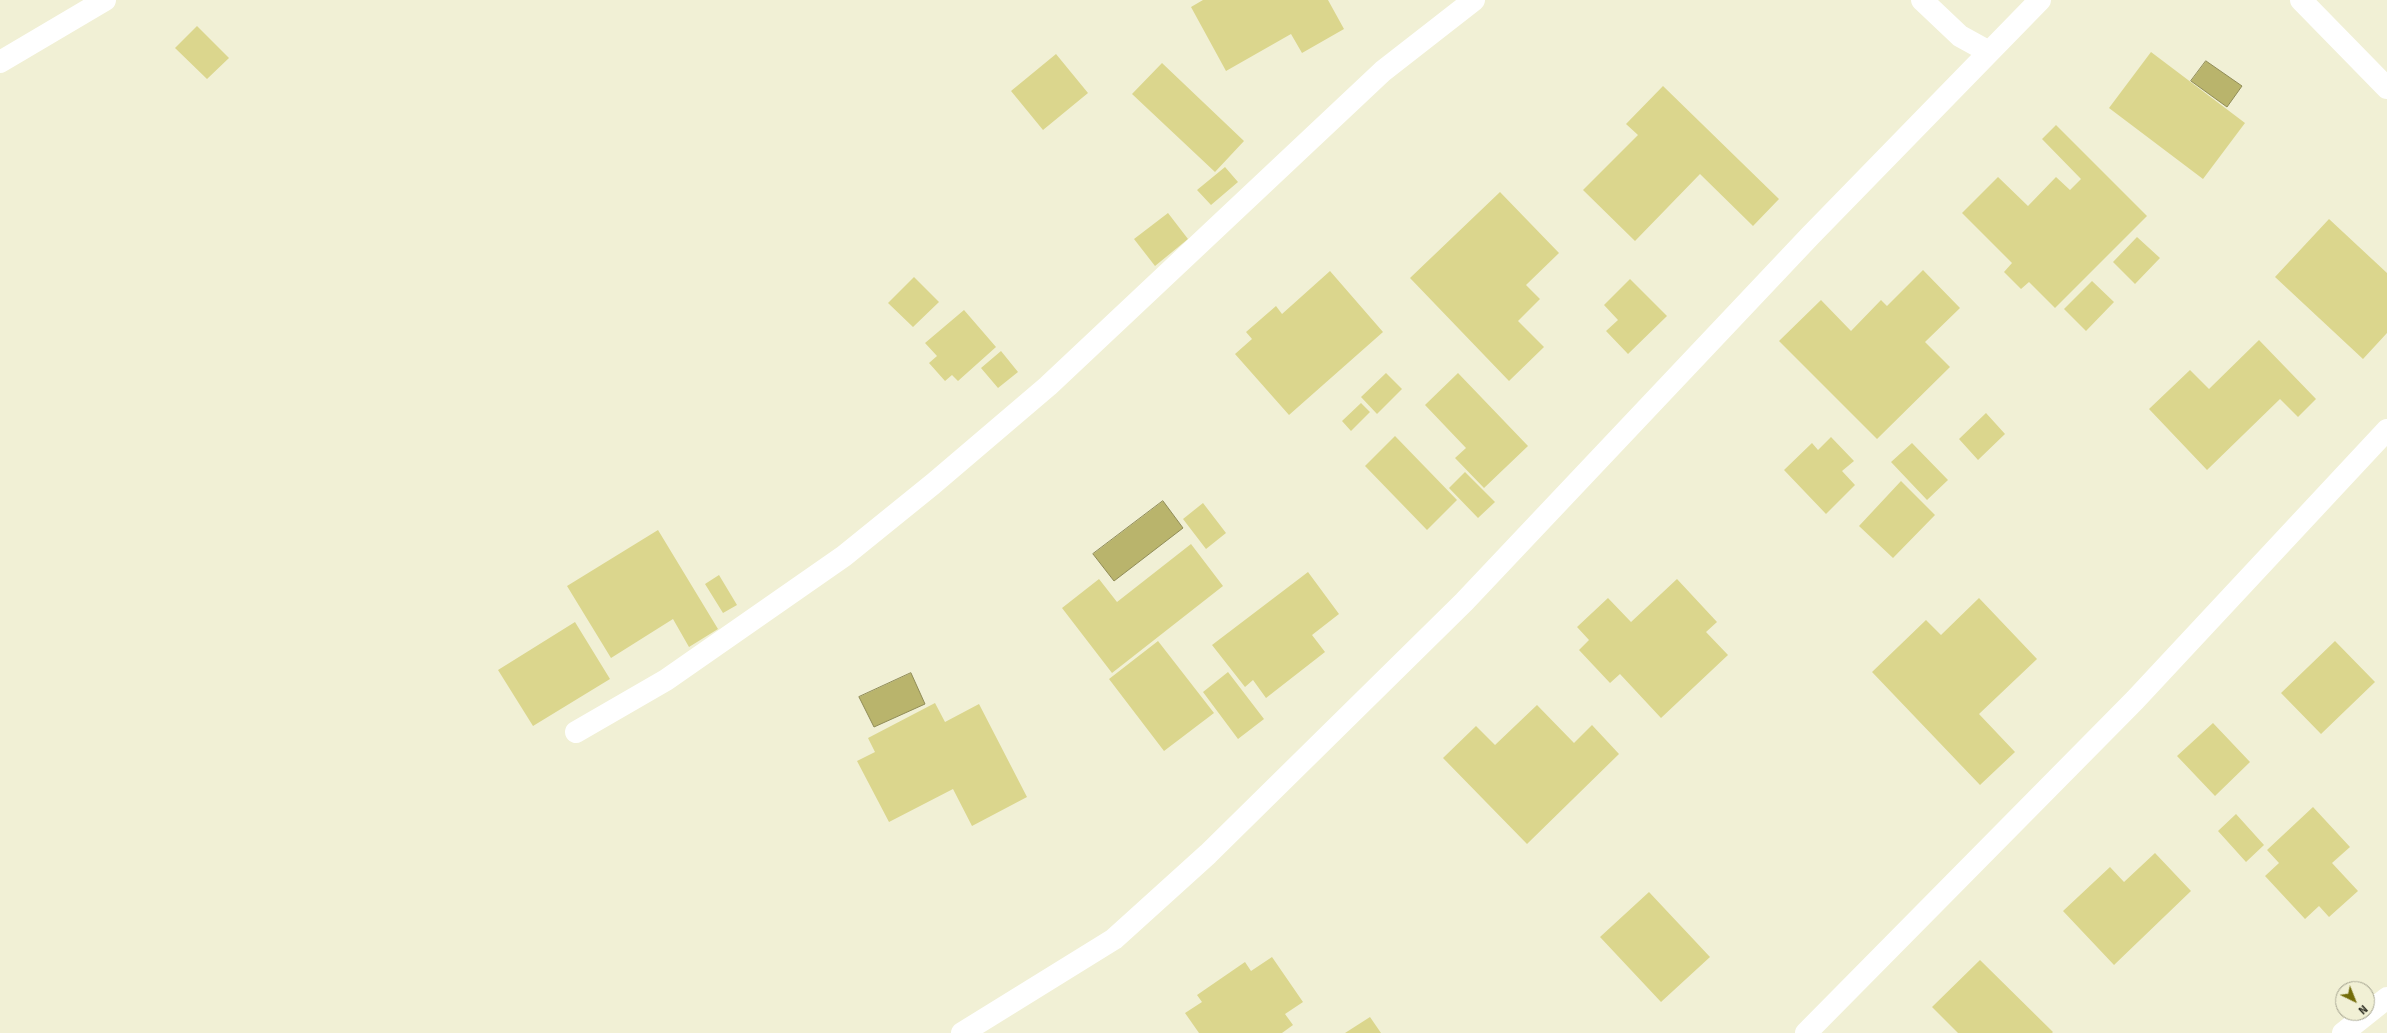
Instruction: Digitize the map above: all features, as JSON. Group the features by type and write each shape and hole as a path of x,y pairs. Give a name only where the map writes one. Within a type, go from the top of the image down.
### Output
{"street":[{"path":"0,62 105,0"},
{"path":"576,732 666,680 844,556 933,484 1048,386 1383,71 1474,0"},
{"path":"1922,0 1960,36 1989,52"},
{"path":"962,1033 1114,938 1208,854 1464,602 1810,236 2040,0"},
{"path":"2301,0 2387,88"},
{"path":"1806,1033 2135,700 2387,430"},
{"path":"2344,1033 2387,998"}],"shaded area":[{"path":"2206,61 2242,86 2227,107 2191,81"},
{"path":"1163,501 1183,528 1114,581 1093,554"},
{"path":"911,673 925,704 874,727 859,697"}],"building":[{"path":"1203,0 1328,0 1344,29 1302,53 1291,34 1226,71 1191,7"},
{"path":"197,26 229,58 207,79 175,48"},
{"path":"2151,52 2245,123 2203,179 2109,108"},
{"path":"1056,54 1088,93 1043,130 1011,91"},
{"path":"1162,63 1244,141 1215,172 1132,94"},
{"path":"1663,86 1779,199 1753,226 1700,174 1635,241 1583,190 1638,135 1626,124"},
{"path":"2056,125 2147,216 2055,308 2029,282 2021,289 2004,272 2012,263 1962,213 1998,177 2028,206 2056,177 2070,190 2081,179 2042,139"},
{"path":"1225,167 1238,182 1211,205 1197,190"},
{"path":"1500,192 1559,253 1526,285 1540,299 1518,321 1544,347 1509,381 1410,278"},
{"path":"1168,213 1188,239 1155,266 1134,239"},
{"path":"2329,219 2387,273 2387,333 2363,359 2275,277"},
{"path":"2137,237 2160,258 2135,284 2113,262"},
{"path":"1923,270 1960,308 1925,342 1950,367 1877,439 1779,341 1821,300 1851,331 1881,300 1887,306"},
{"path":"1330,271 1383,332 1289,415 1235,354 1252,339 1246,332 1276,306 1282,314"},
{"path":"914,277 939,302 913,327 888,303"},
{"path":"1630,279 1667,316 1628,354 1606,331 1618,320 1604,305"},
{"path":"2092,281 2114,302 2086,331 2064,309"},
{"path":"964,310 996,347 958,381 952,375 945,381 929,363 937,356 925,343"},
{"path":"2259,340 2316,399 2298,417 2280,399 2207,470 2149,409 2190,370 2209,389"},
{"path":"1001,351 1018,372 998,388 981,368"},
{"path":"1386,373 1402,389 1377,414 1361,397"},
{"path":"1458,373 1528,446 1484,488 1455,458 1466,448 1425,405"},
{"path":"1361,403 1370,412 1351,431 1342,421"},
{"path":"1986,413 2005,434 1978,460 1959,439"},
{"path":"1395,436 1457,500 1427,530 1365,466"},
{"path":"1831,437 1854,461 1842,471 1855,485 1826,514 1784,470 1812,443 1818,450"},
{"path":"1912,443 1948,480 1927,500 1891,462"},
{"path":"1465,472 1495,502 1478,518 1449,488"},
{"path":"1901,481 1935,515 1893,558 1859,526"},
{"path":"1203,503 1226,533 1206,549 1183,519"},
{"path":"658,530 718,629 689,647 673,619 611,658 567,586"},
{"path":"1191,544 1223,586 1112,673 1062,608 1099,579 1117,602"},
{"path":"1308,572 1339,614 1312,635 1325,652 1266,698 1253,680 1245,687 1212,645"},
{"path":"719,575 737,605 723,613 705,584"},
{"path":"1677,579 1717,622 1706,632 1728,655 1661,718 1620,674 1610,683 1579,650 1589,640 1577,627 1608,598 1631,622"},
{"path":"1979,598 2037,659 1979,714 2015,752 1980,785 1872,672 1926,620 1941,635"},
{"path":"575,622 610,679 533,726 498,670"},
{"path":"1158,641 1214,713 1164,751 1109,679"},
{"path":"2335,641 2375,682 2321,734 2281,693"},
{"path":"1228,672 1264,719 1238,739 1203,692"},
{"path":"935,703 945,722 979,704 1027,797 972,826 953,789 889,822 857,761 875,752 868,738"},
{"path":"1537,705 1574,743 1592,725 1619,754 1527,844 1443,758 1476,726 1495,745"},
{"path":"2213,723 2250,762 2215,796 2177,756"},
{"path":"2313,807 2350,847 2332,863 2358,891 2329,917 2319,906 2305,919 2265,876 2279,863 2267,850"},
{"path":"2236,814 2264,845 2246,862 2218,831"},
{"path":"2155,853 2191,891 2114,965 2063,911 2110,867 2124,882"},
{"path":"1649,892 1710,957 1661,1002 1600,937"},
{"path":"1272,957 1303,1002 1285,1014 1293,1025 1282,1033 1199,1033 1185,1013 1202,1002 1197,995 1245,962 1251,971"},
{"path":"1980,960 2053,1032 2052,1033 1958,1033 1932,1007"},
{"path":"1370,1017 1381,1033 1345,1033"}]}
